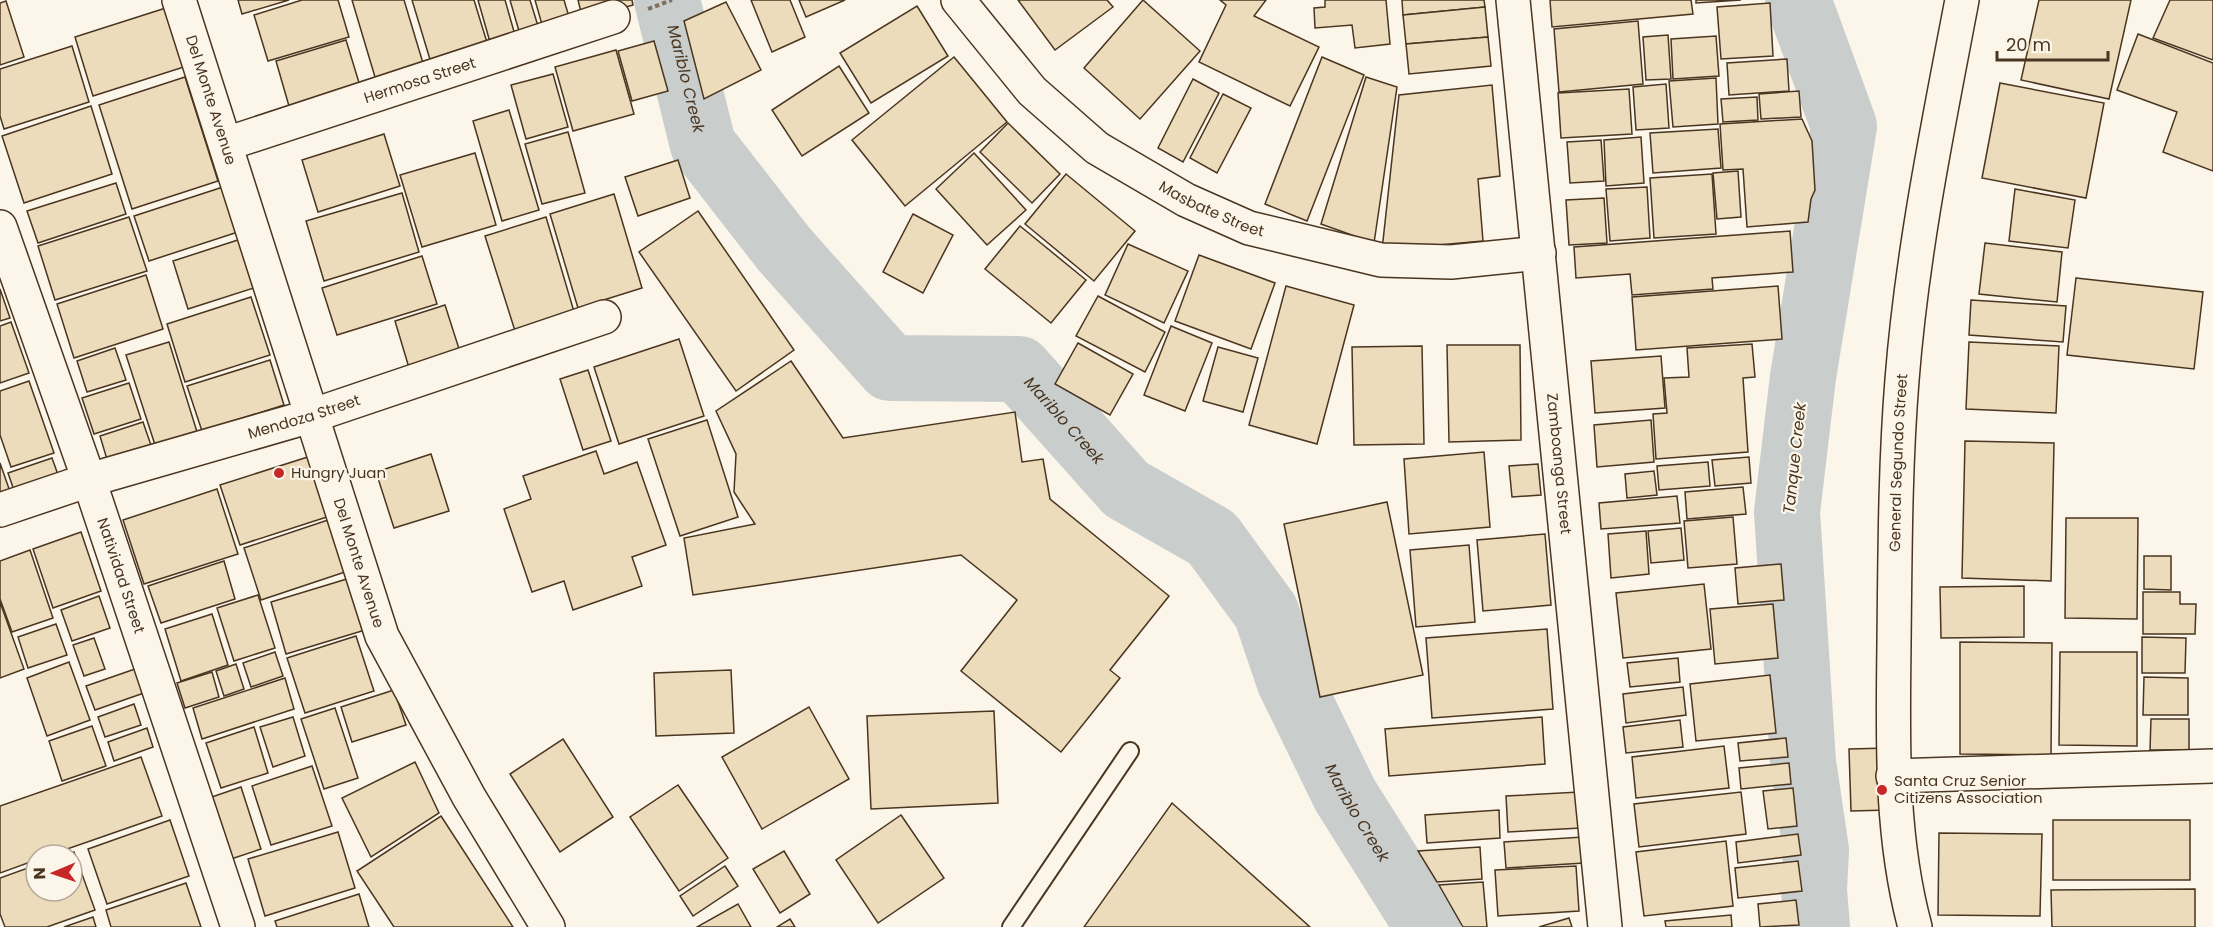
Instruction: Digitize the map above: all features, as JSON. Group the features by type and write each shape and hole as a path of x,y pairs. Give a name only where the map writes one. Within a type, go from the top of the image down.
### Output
{"street":[{"name":"Del Monte Avenue","path":"179,0 382,636 454,771 548,927"},
{"name":"Masbate Street","path":"958,0 1032,92 1098,148 1186,200 1249,228 1381,260 1451,262 1539,252"},
{"name":"Zamboanga Street","path":"1513,0 1605,927"},
{"name":"General Segundo Street","path":"1915,927 1898,835 1893,776 1895,529 1902,380 1921,219 1962,0"},
{"name":"Hermosa Street","path":"226,144 614,17"},
{"name":"Natividad Street","path":"0,227 89,480 237,927"},
{"name":"Mendoza Street","path":"0,510 89,480 311,416 604,317"},
{"path":"1893,776 2213,766"}],"lane":[{"path":"1011,927 1130,751"}],"building":[{"path":"238,0 289,0 242,14"},
{"path":"302,0 338,0 349,37 268,61 254,15"},
{"path":"352,0 404,0 426,73 378,87"},
{"path":"412,0 474,0 489,49 432,66"},
{"path":"478,0 505,0 517,42 492,49"},
{"path":"510,0 530,0 542,39 523,45"},
{"path":"535,0 564,0 572,27 545,35"},
{"path":"578,0 632,0 633,5 583,20"},
{"path":"751,0 790,0 805,37 772,52"},
{"path":"799,0 845,0 806,17"},
{"path":"1018,0 1107,0 1113,7 1055,50"},
{"path":"1143,0 1200,51 1140,119 1084,68"},
{"path":"1220,0 1266,0 1254,16 1319,47 1290,106 1199,62 1226,5"},
{"path":"1325,0 1386,0 1390,44 1355,48 1352,25 1315,28 1314,8 1325,7"},
{"path":"1402,0 1484,0 1485,7 1403,15"},
{"path":"1550,0 1691,0 1693,14 1552,27"},
{"path":"1696,0 1741,0 1696,3"},
{"path":"2039,0 2131,0 2109,99 2021,80"},
{"path":"2170,0 2213,0 2213,60 2153,38"},
{"path":"6,1 24,57 0,65 0,3"},
{"path":"726,2 761,70 704,99 684,21"},
{"path":"1770,3 1773,56 1721,59 1717,7"},
{"path":"172,6 190,65 93,96 75,37"},
{"path":"917,6 948,56 871,103 840,53"},
{"path":"1485,7 1488,37 1406,44 1403,15"},
{"path":"1638,21 1643,84 1559,92 1554,29"},
{"path":"2138,34 2213,63 2213,171 2163,152 2177,112 2117,90"},
{"path":"1668,35 1671,79 1646,80 1643,37"},
{"path":"1716,36 1719,76 1673,79 1671,39"},
{"path":"1488,37 1491,66 1409,74 1406,44"},
{"path":"346,40 364,99 293,120 276,61"},
{"path":"654,41 668,91 632,101 618,51"},
{"path":"72,46 89,102 4,129 0,116 0,69"},
{"path":"616,50 634,114 573,131 555,67"},
{"path":"954,57 1007,122 905,206 852,140"},
{"path":"1322,57 1364,75 1307,221 1265,204"},
{"path":"1787,59 1789,91 1729,95 1727,63"},
{"path":"839,66 869,113 802,156 772,110"},
{"path":"553,74 568,127 526,139 511,85"},
{"path":"185,77 218,181 132,209 99,105"},
{"path":"1366,77 1397,87 1374,243 1321,224"},
{"path":"1716,78 1718,124 1673,127 1669,81"},
{"path":"1193,79 1219,93 1183,162 1158,148"},
{"path":"2000,83 2104,103 2086,198 1982,178"},
{"path":"1666,84 1669,128 1636,130 1633,87"},
{"path":"1492,85 1500,176 1478,179 1483,241 1382,250 1399,95"},
{"path":"1629,89 1632,134 1561,138 1558,93"},
{"path":"1799,91 1801,117 1761,119 1759,94"},
{"path":"1223,94 1251,108 1217,173 1190,158"},
{"path":"1757,97 1758,120 1723,122 1721,99"},
{"path":"91,106 112,174 24,203 2,136"},
{"path":"509,110 539,210 502,221 473,121"},
{"path":"1802,119 1812,141 1815,190 1811,199 1808,222 1747,227 1743,169 1723,170 1720,124"},
{"path":"1008,123 1060,174 1032,203 980,152"},
{"path":"1718,129 1721,168 1653,173 1650,133"},
{"path":"568,132 585,193 542,204 525,144"},
{"path":"384,134 400,186 318,212 302,160"},
{"path":"1641,137 1644,183 1606,186 1604,140"},
{"path":"1601,140 1604,181 1570,183 1567,142"},
{"path":"475,153 496,225 422,247 400,175"},
{"path":"974,153 1026,210 987,245 936,189"},
{"path":"678,160 690,198 638,216 625,177"},
{"path":"1738,171 1741,217 1717,219 1713,173"},
{"path":"1066,174 1135,231 1094,281 1025,224"},
{"path":"1712,174 1716,234 1654,238 1650,178"},
{"path":"116,183 126,214 38,243 27,211"},
{"path":"223,187 238,232 149,261 134,216"},
{"path":"1647,187 1650,238 1610,241 1606,189"},
{"path":"2015,189 2075,200 2068,248 2009,241"},
{"path":"402,193 419,252 324,281 306,221"},
{"path":"614,194 642,288 578,308 550,214"},
{"path":"1604,198 1607,243 1569,245 1566,200"},
{"path":"698,211 794,350 736,391 639,252"},
{"path":"913,214 953,235 923,293 883,272"},
{"path":"129,217 147,271 55,300 38,246"},
{"path":"546,217 575,315 516,334 485,236"},
{"path":"1020,226 1086,280 1051,323 985,269"},
{"path":"1790,231 1793,272 1712,278 1713,289 1632,295 1630,274 1576,278 1574,247"},
{"path":"241,239 257,287 188,309 173,261"},
{"path":"1985,243 2062,252 2057,302 1979,294"},
{"path":"1128,244 1188,271 1164,323 1105,295"},
{"path":"1199,255 1275,283 1251,349 1175,321"},
{"path":"422,256 437,304 337,335 322,288"},
{"path":"146,275 163,329 74,358 57,304"},
{"path":"2076,278 2203,292 2194,369 2067,355"},
{"path":"1286,286 1354,305 1317,444 1249,425"},
{"path":"1778,286 1782,339 1636,350 1632,297"},
{"path":"0,289 10,318 0,321"},
{"path":"1098,296 1165,332 1145,372 1076,336"},
{"path":"251,297 270,355 185,382 167,324"},
{"path":"1971,300 2066,306 2063,342 1969,335"},
{"path":"445,305 461,355 410,371 395,321"},
{"path":"11,322 29,373 0,383 0,326"},
{"path":"1171,326 1212,343 1185,411 1144,395"},
{"path":"679,339 704,416 619,444 594,367"},
{"path":"169,342 198,435 156,448 126,355"},
{"path":"1969,342 2059,346 2056,413 1966,409"},
{"path":"1078,343 1133,374 1110,415 1055,384"},
{"path":"1752,344 1755,377 1743,378 1748,452 1656,459 1653,414 1667,413 1664,378 1689,377 1687,348"},
{"path":"1447,345 1520,345 1521,440 1449,442"},
{"path":"1422,346 1424,444 1354,445 1352,347"},
{"path":"1218,347 1258,358 1243,412 1203,401"},
{"path":"115,348 126,380 87,392 77,361"},
{"path":"1661,356 1665,408 1595,413 1591,361"},
{"path":"270,360 284,405 202,431 187,386"},
{"path":"791,361 843,438 1015,412 1022,462 1043,459 1050,499 1169,596 1110,670 1120,678 1061,752 961,671 1017,600 961,555 693,595 684,538 755,524 734,492 736,454 716,411"},
{"path":"588,370 611,441 583,450 560,379"},
{"path":"29,381 54,453 11,467 0,435 0,391"},
{"path":"129,383 141,419 94,434 82,398"},
{"path":"707,420 738,517 680,536 648,439"},
{"path":"1651,420 1654,462 1597,467 1594,425"},
{"path":"143,422 153,451 109,466 100,436"},
{"path":"1965,441 2054,443 2051,581 1962,578"},
{"path":"596,451 604,474 637,462 666,545 632,557 642,586 573,610 564,581 532,592 504,509 531,499 523,476"},
{"path":"1484,452 1490,527 1409,534 1404,459"},
{"path":"431,454 449,511 394,528 376,472"},
{"path":"314,455 333,515 240,545 220,485"},
{"path":"1749,457 1751,483 1715,486 1712,460"},
{"path":"52,458 61,483 17,499 8,473"},
{"path":"1708,462 1710,486 1659,490 1657,466"},
{"path":"0,463 13,500 0,504"},
{"path":"1538,464 1541,495 1512,497 1509,466"},
{"path":"1654,471 1657,495 1627,498 1625,474"},
{"path":"1743,487 1746,514 1687,519 1685,492"},
{"path":"217,489 238,554 144,584 123,520"},
{"path":"1677,496 1680,523 1601,529 1599,503"},
{"path":"1387,502 1423,675 1320,697 1284,524"},
{"path":"1733,517 1737,564 1688,568 1684,521"},
{"path":"334,518 351,570 261,600 244,548"},
{"path":"2066,518 2138,518 2137,619 2065,618"},
{"path":"1681,528 1684,560 1651,563 1648,531"},
{"path":"1646,531 1649,574 1611,578 1608,534"},
{"path":"81,532 101,591 53,608 33,549"},
{"path":"1545,534 1551,605 1483,611 1477,540"},
{"path":"1469,545 1475,622 1416,627 1410,550"},
{"path":"30,550 53,618 12,632 0,599 0,561"},
{"path":"2144,556 2171,556 2171,590 2144,589"},
{"path":"224,561 235,599 161,623 148,586"},
{"path":"1781,564 1784,600 1738,604 1735,568"},
{"path":"360,575 375,627 286,654 271,602"},
{"path":"1704,584 1711,649 1623,658 1616,593"},
{"path":"2024,586 2024,637 1941,638 1940,587"},
{"path":"2143,592 2180,592 2180,604 2196,604 2195,634 2143,634"},
{"path":"258,595 275,648 234,661 217,608"},
{"path":"99,596 110,628 72,641 61,610"},
{"path":"0,602 24,669 0,678"},
{"path":"1773,604 1778,658 1715,664 1710,609"},
{"path":"212,614 228,665 181,681 165,629"},
{"path":"56,624 67,655 28,668 18,637"},
{"path":"1547,629 1553,709 1432,718 1426,638"},
{"path":"356,636 374,691 305,713 287,658"},
{"path":"2142,637 2186,638 2185,673 2142,673"},
{"path":"94,638 105,669 84,676 73,645"},
{"path":"1960,642 2052,643 2051,755 1960,754"},
{"path":"275,652 283,676 251,687 243,663"},
{"path":"2060,652 2137,652 2137,746 2059,745"},
{"path":"1678,658 1680,682 1630,687 1627,663"},
{"path":"69,662 90,720 47,736 27,678"},
{"path":"236,664 244,689 224,696 216,671"},
{"path":"135,669 144,693 95,710 86,686"},
{"path":"731,670 734,733 656,736 654,673"},
{"path":"212,672 219,697 185,708 177,683"},
{"path":"1770,675 1776,733 1696,741 1690,684"},
{"path":"2144,677 2188,678 2188,715 2143,715"},
{"path":"285,678 294,709 202,739 193,708"},
{"path":"1683,687 1686,715 1626,723 1623,694"},
{"path":"394,690 406,725 352,742 341,707"},
{"path":"134,704 141,725 105,737 98,717"},
{"path":"809,707 849,779 762,829 722,757"},
{"path":"335,708 358,778 324,789 301,719"},
{"path":"994,711 998,803 871,809 867,716"},
{"path":"293,717 305,756 273,767 260,727"},
{"path":"1542,717 1545,764 1389,776 1385,729"},
{"path":"2151,719 2189,719 2189,750 2150,750"},
{"path":"1680,720 1683,747 1626,753 1623,727"},
{"path":"92,726 106,766 62,781 49,741"},
{"path":"254,727 268,773 221,788 206,743"},
{"path":"147,728 153,747 114,761 108,742"},
{"path":"1786,738 1788,757 1740,761 1738,743"},
{"path":"563,739 613,817 560,852 510,774"},
{"path":"1724,746 1729,788 1636,798 1632,757"},
{"path":"1888,748 1889,810 1851,811 1849,749"},
{"path":"141,757 162,816 84,843 24,843 24,864 0,873 0,806"},
{"path":"415,762 439,813 371,857 342,798"},
{"path":"1789,763 1791,784 1741,789 1739,768"},
{"path":"312,766 332,826 271,845 252,786"},
{"path":"678,785 728,858 679,891 630,817"},
{"path":"241,787 261,849 228,860 209,798"},
{"path":"1793,788 1797,826 1768,829 1763,791"},
{"path":"1579,792 1581,828 1508,832 1506,796"},
{"path":"1741,792 1746,834 1639,847 1634,804"},
{"path":"1172,803 1310,927 1084,927"},
{"path":"1499,810 1500,838 1427,843 1425,815"},
{"path":"901,815 944,878 878,923 836,860"},
{"path":"441,816 513,927 394,927 357,871"},
{"path":"170,820 189,876 107,904 88,849"},
{"path":"2053,820 2190,820 2190,880 2053,880"},
{"path":"338,832 355,888 265,916 248,859"},
{"path":"1939,833 2042,834 2040,916 1938,915"},
{"path":"1798,834 1801,855 1738,863 1736,842"},
{"path":"1583,837 1584,863 1506,868 1504,842"},
{"path":"1726,841 1733,906 1644,916 1636,852"},
{"path":"1480,847 1482,879 1437,882 1418,851"},
{"path":"784,851 810,894 780,913 753,869"},
{"path":"1798,861 1802,891 1738,898 1735,868"},
{"path":"725,866 738,886 693,916 680,896"},
{"path":"1576,866 1579,911 1498,916 1495,870"},
{"path":"24,869 24,903 84,903 84,880 95,910 47,927 5,927 0,914 0,878"},
{"path":"1483,882 1487,927 1463,927 1439,885"},
{"path":"186,883 201,927 111,927 106,910"},
{"path":"2195,889 2195,927 2052,927 2051,890"},
{"path":"359,894 369,927 277,927 275,921"},
{"path":"1796,900 1799,925 1760,927 1758,904"},
{"path":"738,904 751,927 697,927"},
{"path":"1731,915 1732,927 1666,927 1665,921"},
{"path":"93,917 96,927 64,927"},
{"path":"1569,918 1572,927 1539,927"},
{"path":"790,919 795,927 777,927"}],"waterway":[{"name":"Mariblo Creek","path":"667,0 703,145 784,249 890,368 1019,369 1126,489 1212,538 1266,612 1289,680 1345,795 1428,927"},
{"name":"Tanque Creek","path":"1798,0 1844,126 1803,377 1787,512 1803,762 1816,850 1814,890 1817,927"}],"place":[{"name":"Hungry Juan","path":"279,473"},
{"name":"Santa Cruz Senior Citizens Association","path":"1882,790"}]}
